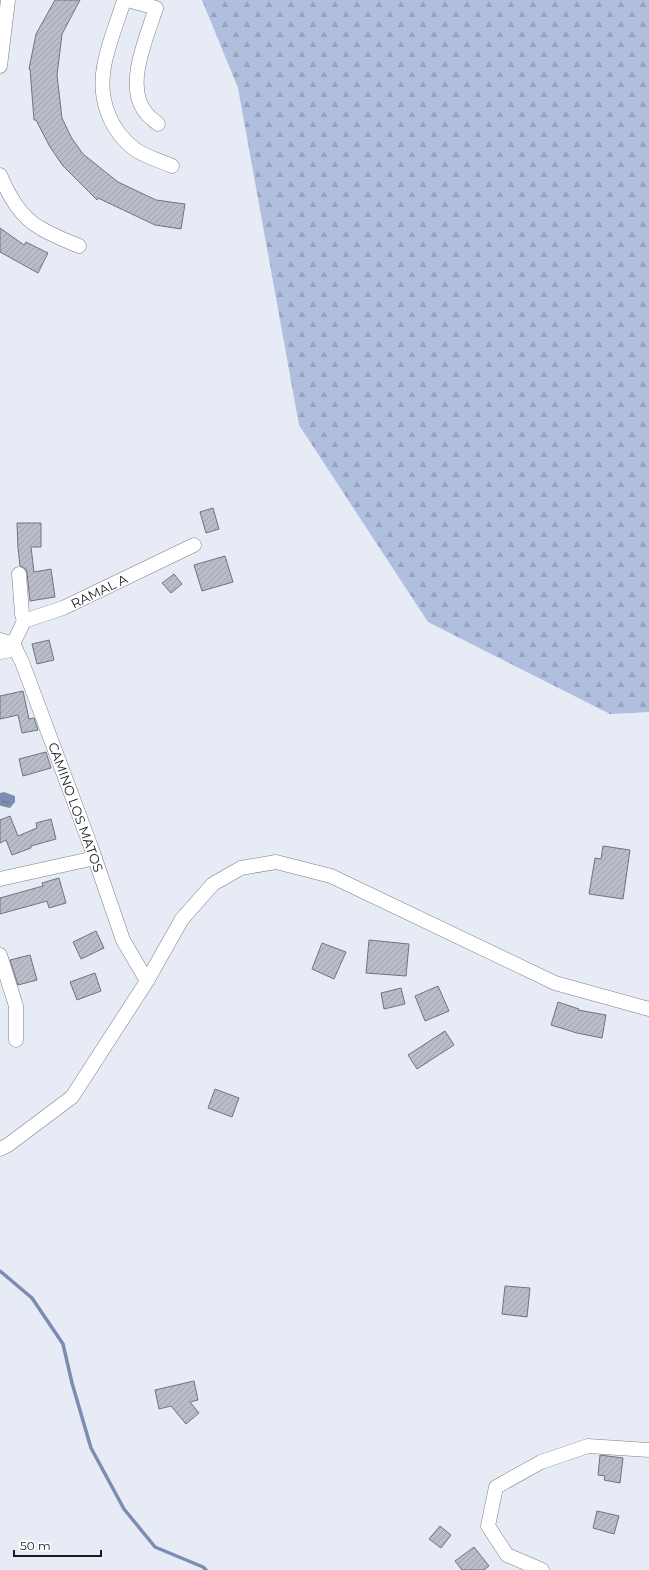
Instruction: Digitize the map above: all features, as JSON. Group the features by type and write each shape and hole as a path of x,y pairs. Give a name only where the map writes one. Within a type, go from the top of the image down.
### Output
{"street":[{"path":"0,66 8,0"},
{"path":"124,0 104,67 102,91 108,117 122,137 137,151 172,166"},
{"path":"128,0 156,8 137,65 136,80 138,97 146,114 158,124"},
{"path":"0,175 7,192 19,210 40,228 79,246"},
{"name":"RAMAL A","path":"24,621 62,608 194,544"},
{"path":"0,652 10,644 24,621 22,614 19,574"},
{"name":"CAMINO LOS MATOS","path":"10,644 95,858 123,940 147,981"},
{"path":"0,879 95,858"},
{"path":"0,1149 8,1145 72,1097 147,981 182,919 213,884 241,868 276,862 331,876 555,983 649,1009"},
{"path":"0,956 16,1006 16,1040"},
{"path":"542,1570 507,1555 488,1526 496,1487 541,1462 588,1446 649,1450"}],"green space":[{"path":"202,0 649,0 649,712 610,714 428,622 299,425 238,88"}],"water":[{"path":"4,792 15,796 15,802 10,808 0,805 0,793"}],"building":[{"path":"55,0 80,0 62,34 57,75 62,118 71,137 83,154 118,182 156,200 185,204 181,229 155,225 98,198 97,200 63,166 50,147 36,120 34,120 29,69 36,34"},
{"path":"0,228 24,245 26,242 48,253 38,273 0,252"},
{"path":"213,508 219,529 206,533 200,512"},
{"path":"17,523 41,523 41,547 31,547 34,572 51,569 55,597 30,601 26,569 20,566"},
{"path":"225,556 233,582 202,591 194,565"},
{"path":"174,574 182,584 171,593 162,583"},
{"path":"49,640 54,660 37,664 32,644"},
{"path":"23,691 29,719 34,718 38,730 22,733 18,715 0,719 0,696"},
{"path":"46,752 51,768 23,776 19,759"},
{"path":"10,816 18,836 37,828 36,823 51,819 56,839 31,846 31,848 12,855 6,840 0,843 0,820"},
{"path":"603,846 630,850 623,899 589,894 595,858 601,859"},
{"path":"59,878 66,903 49,908 47,901 0,914 0,898 43,886 42,883"},
{"path":"96,931 104,948 81,959 73,942"},
{"path":"369,940 409,944 406,976 366,973"},
{"path":"322,943 346,952 334,979 312,969"},
{"path":"30,955 37,980 18,985 10,960"},
{"path":"95,973 101,991 77,1000 70,982"},
{"path":"438,986 449,1011 425,1021 415,996"},
{"path":"401,988 405,1004 384,1009 381,993"},
{"path":"558,1002 579,1009 578,1010 606,1015 602,1038 577,1033 551,1025"},
{"path":"445,1031 454,1045 417,1069 408,1055"},
{"path":"215,1089 239,1098 232,1117 208,1108"},
{"path":"505,1286 530,1288 527,1317 502,1314"},
{"path":"194,1381 198,1400 190,1402 199,1413 186,1424 171,1406 159,1409 155,1390"},
{"path":"600,1455 623,1458 620,1483 604,1480 605,1476 598,1475"},
{"path":"597,1511 619,1516 614,1534 593,1528"},
{"path":"440,1526 451,1535 441,1548 429,1539"},
{"path":"474,1547 489,1566 484,1570 462,1570 455,1561"}],"waterway":[{"path":"0,1271 32,1298 63,1344 72,1383 91,1448 124,1509 155,1547 203,1567 206,1570"}]}
